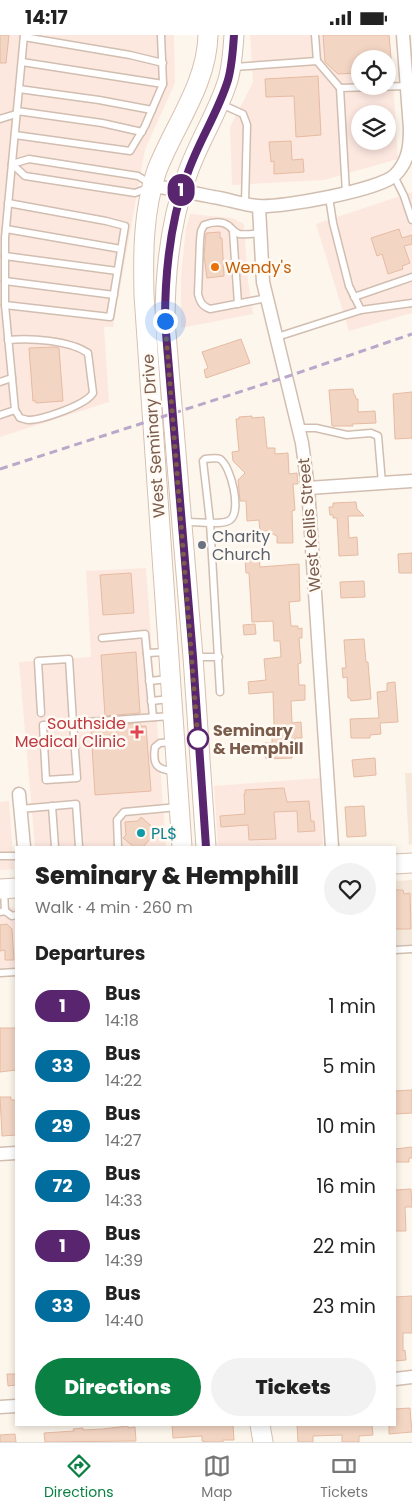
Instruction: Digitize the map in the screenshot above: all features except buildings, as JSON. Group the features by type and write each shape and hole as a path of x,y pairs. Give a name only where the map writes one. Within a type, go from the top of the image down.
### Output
{"main road":[{"name":"West Seminary Drive","path":"182,846 144,295 143,257 153,186 158,170 190,100 208,49 208,35"},
{"name":"West Seminary Drive","path":"206,846 193,657 165,321 165,290 168,251 181,191 187,172 228,81 234,35"},
{"path":"168,652 193,657"},
{"path":"396,864 412,863"},
{"path":"260,1426 263,1442"}],"street":[{"path":"153,186 259,207 285,205 329,197 368,187 394,176 407,156 410,137 411,106 407,86 403,35"},
{"name":"West Kellis Street","path":"259,207 263,282 298,429 308,488 332,846"},
{"path":"308,488 412,481"},
{"path":"19,794 24,846"},
{"path":"0,1154 15,1153"},
{"path":"396,1379 412,1377"},
{"path":"0,1407 15,1406"}],"lane":[{"path":"14,135 130,151 142,132 163,84 161,35"},
{"path":"315,35 317,61 340,88 346,193"},
{"path":"8,340 28,338 63,344 88,353 93,393 90,398 63,412 28,420 20,418 15,410 8,340 3,320 5,305 3,290 5,281 3,266 5,256 2,238 6,229 24,36 122,53 163,63"},
{"path":"231,67 317,61"},
{"path":"22,62 163,84"},
{"path":"340,88 407,86"},
{"path":"19,89 99,100 152,110"},
{"path":"218,103 243,115 247,125 245,203"},
{"path":"0,119 17,113 102,123 142,132"},
{"path":"12,164 29,159 138,175 153,186"},
{"path":"12,164 25,176 108,189 135,193 153,186"},
{"path":"394,176 404,196 412,219"},
{"path":"329,197 333,223 349,286 361,310"},
{"path":"5,305 110,317 125,226 8,203"},
{"path":"260,233 239,234 221,223 204,225 200,240 198,294 200,302 210,309 267,298"},
{"path":"6,229 121,249"},
{"path":"233,231 238,304"},
{"path":"5,256 118,271"},
{"path":"354,297 412,277"},
{"path":"5,281 114,295"},
{"path":"277,337 361,310 412,303"},
{"path":"0,351 9,348"},
{"path":"0,381 12,378"},
{"path":"0,415 15,410"},
{"path":"298,429 316,428 347,435 371,433 378,436 382,483"},
{"path":"181,522 210,522 221,523 230,520 235,513 235,494 227,468 221,460 216,458 203,461 210,522 220,692"},
{"path":"102,638 145,633 153,717"},
{"path":"147,653 168,652"},
{"path":"193,657 219,657"},
{"path":"41,713 38,661 69,659 73,723 77,778 46,780 43,725 73,723 153,717 172,707"},
{"path":"149,681 170,679"},
{"path":"151,701 172,707"},
{"path":"20,809 76,803 78,846"},
{"path":"52,806 55,846"},
{"path":"118,846 117,820 124,812 179,807"},
{"path":"0,857 15,856"},
{"path":"3,912 7,888"},
{"path":"396,950 412,949"},
{"path":"0,973 15,972"}],"shaded area":[{"path":"0,35 174,35 175,83 145,149 113,327 104,327 109,402 0,437"},
{"path":"250,35 390,35 391,50 351,50 351,95 394,95 395,105 351,105 351,150 396,150 396,128 398,159 324,180 232,185 230,127 253,82"},
{"path":"412,192 412,313 349,331 316,224"},
{"path":"190,214 232,218 244,224 248,281 253,314 181,328 181,276 186,228"},
{"path":"146,568 166,846 35,846 19,662 91,657 86,571"},
{"path":"405,773 412,773 412,844 409,845"},
{"path":"320,778 323,843 319,846 218,846 214,786"},
{"path":"9,801 14,869 0,870 0,802"},
{"path":"412,880 412,945 396,947 396,881"},
{"path":"0,907 11,907 15,909 15,976 0,977"}],"railway":[{"path":"0,469 286,377 412,334"}],"bus line":[{"name":"1","path":"206,846 193,657 165,321 165,290 172,226 181,191 187,172 228,81 232,64 234,35"}],"place":[{"name":"Wendy's","path":"215,267"},
{"name":"Charity Church","path":"202,545"},
{"name":"Southside Medical Clinic","path":"137,732"},
{"name":"Seminary & Hemphill","path":"198,739"},
{"name":"PL$","path":"141,833"}],"route":[{"path":"165,321 198,739"}]}
